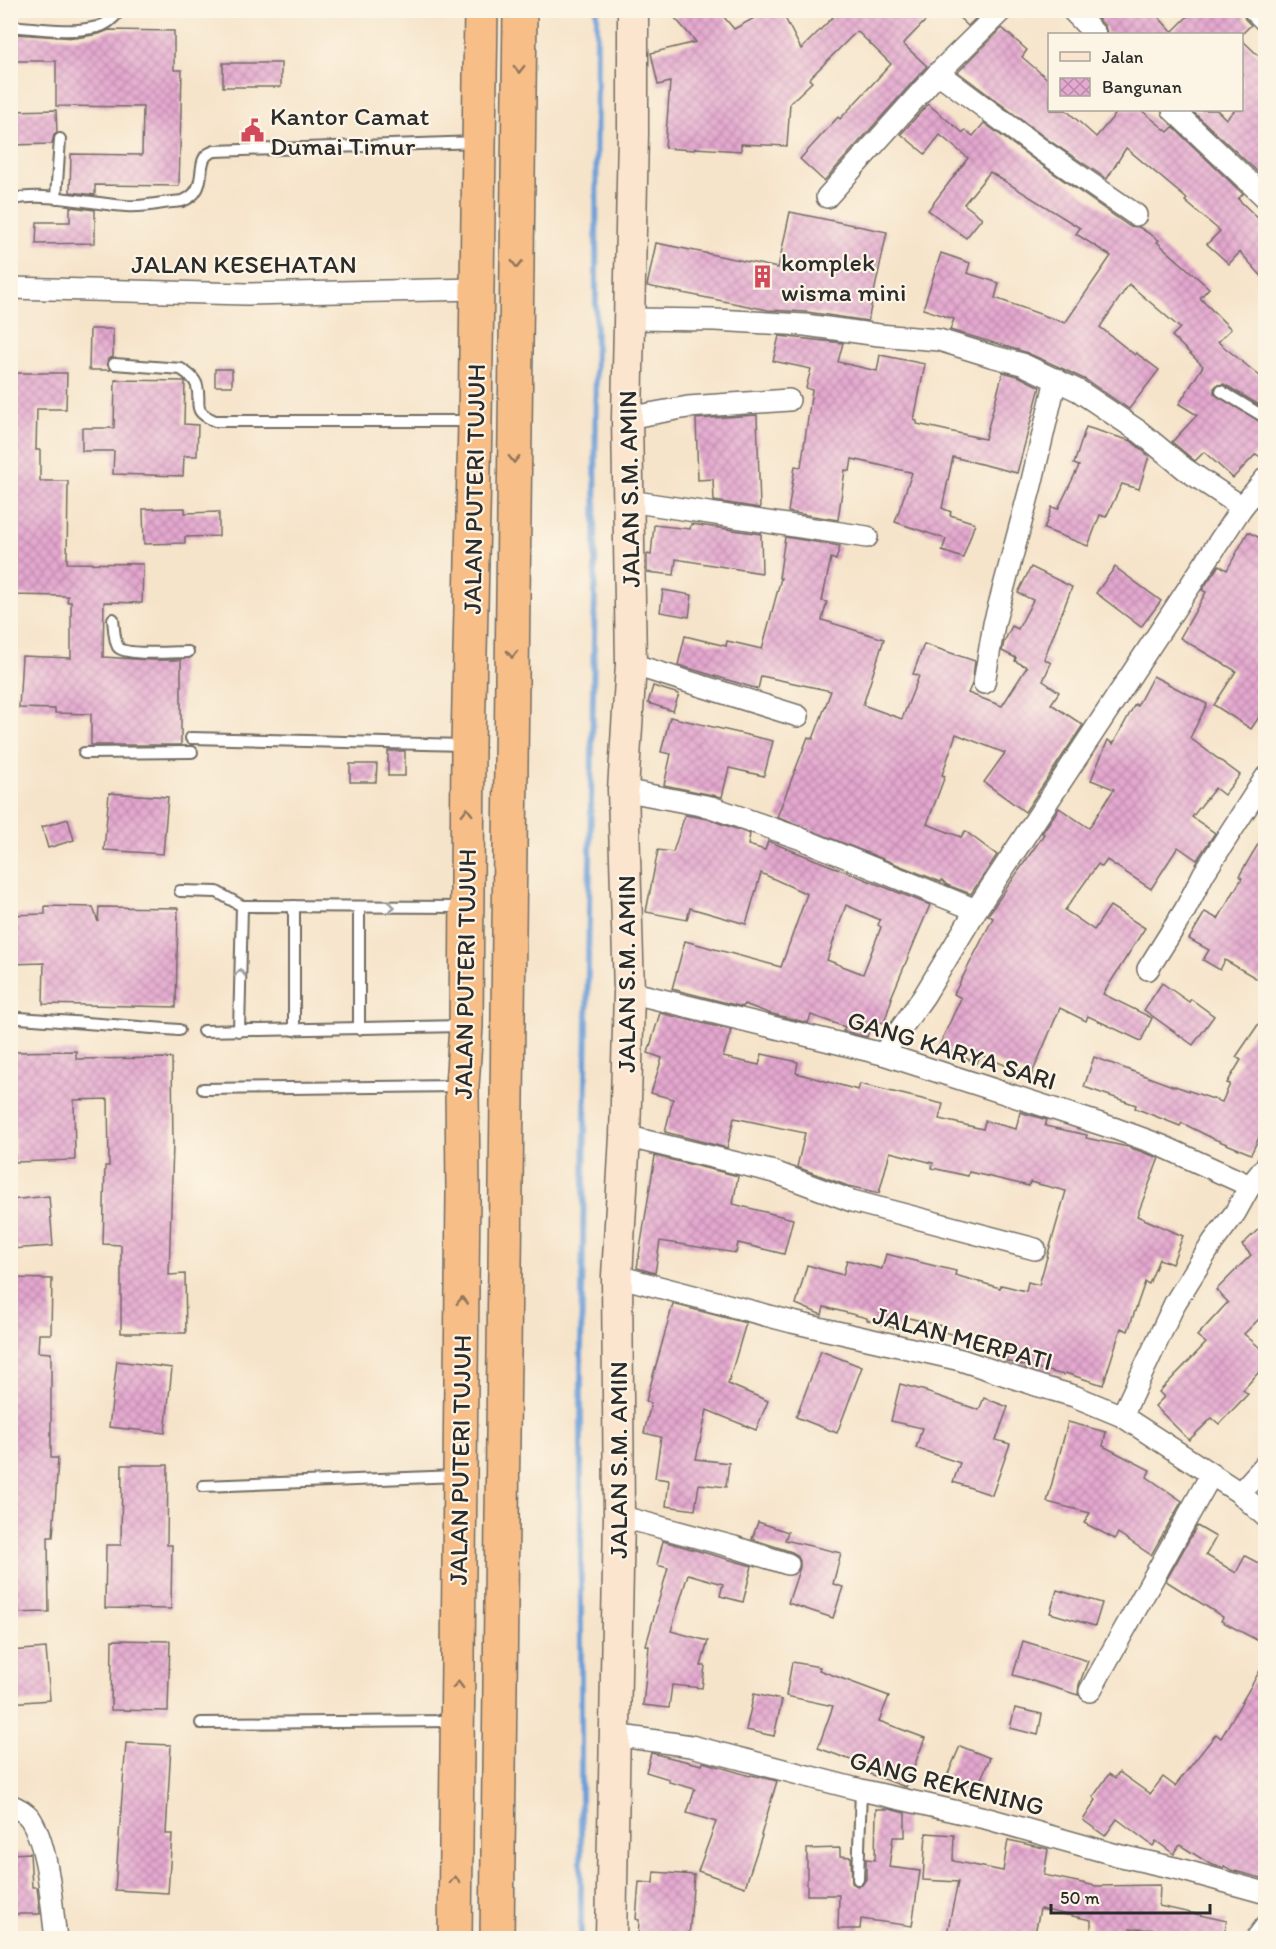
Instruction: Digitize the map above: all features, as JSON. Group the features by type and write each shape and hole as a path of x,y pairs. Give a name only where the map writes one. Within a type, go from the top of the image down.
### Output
{"highway":[{"name":"JALAN PUTERI TUJUH","path":"455,1938 463,1193 462,1086 466,1026 468,745 476,421 481,10"},
{"name":"JALAN PUTERI TUJUH","path":"497,1938 520,10"},
{"path":"463,1193 506,1194"}],"street":[{"name":"JALAN S.M. AMIN","path":"610,1938 619,1516 617,1276 629,992 623,790 631,664 627,418 633,10"},
{"path":"827,197 938,73 1002,10"},
{"path":"1071,10 1094,33"},
{"path":"1254,10 1266,22"},
{"path":"938,73 1040,149 1136,215"},
{"path":"1174,111 1266,198"},
{"name":"JALAN KESEHATAN","path":"10,288 248,294 477,289"},
{"path":"629,319 715,320 805,325 939,340 1022,364 1079,391 1140,432 1185,469 1242,507"},
{"path":"984,683 994,624 1056,379"},
{"path":"627,418 688,407 789,400"},
{"path":"884,1054 924,996 976,909 1242,507 1266,478"},
{"path":"629,501 867,537"},
{"path":"631,664 798,716"},
{"path":"1148,969 1185,910 1204,873 1266,777"},
{"path":"623,790 711,807 799,838 976,909"},
{"name":"GANG KARYA SARI","path":"629,992 884,1054 1116,1129 1160,1145 1250,1186"},
{"path":"624,1136 774,1172 852,1201 1035,1249"},
{"path":"1122,1416 1175,1303 1250,1186 1266,1166"},
{"name":"JALAN MERPATI","path":"617,1276 792,1322 962,1360 1074,1396 1122,1416 1240,1493 1266,1517"},
{"path":"1240,1493 1266,1464"},
{"path":"1090,1691 1211,1475"},
{"path":"619,1516 788,1564"},
{"name":"GANG REKENING","path":"614,1735 692,1746 861,1790 985,1818 1266,1893"},
{"path":"10,1805 20,1809 29,1817 43,1850 56,1938"},
{"path":"1257,1938 1266,1926"}],"lane":[{"path":"10,26 64,30 98,27 111,20 120,10"},
{"path":"56,198 60,139"},
{"path":"10,200 56,198 144,207 183,201 199,186 202,179 202,162 207,155 215,151 480,142"},
{"path":"114,364 181,369 190,375 197,385 197,407 205,416 214,421 476,421"},
{"path":"1221,391 1266,418"},
{"path":"113,619 117,644 123,651 188,652"},
{"path":"191,738 468,745"},
{"path":"84,753 192,752"},
{"path":"180,891 217,892 242,906 466,907"},
{"path":"239,1031 242,906"},
{"path":"294,906 294,1030"},
{"path":"359,907 359,1029"},
{"path":"20,1018 179,1030"},
{"path":"203,1030 466,1026"},
{"path":"203,1089 462,1086"},
{"path":"202,1486 460,1476"},
{"path":"201,1723 457,1721"},
{"path":"858,1879 861,1790"}],"building":[{"path":"684,10 718,10 734,29 769,10 781,10 801,49 840,10 936,10 903,44 927,66 824,181 800,159 891,64 857,31 809,79 812,82 790,103 787,146 741,144 741,151 665,148 670,82 658,85 651,53 696,42 675,18"},
{"path":"951,10 983,10 983,11 968,26"},
{"path":"1090,10 1152,10 1172,32 1194,10 1242,10 1245,19 1251,25 1243,33 1107,33 1105,26"},
{"path":"1002,28 1027,50 1022,57 1048,79 1048,111 1067,111 1096,137 1118,111 1142,111 1168,132 1173,127 1243,194 1238,199 1266,226 1266,281 1240,252 1229,264 1207,244 1220,231 1185,201 1187,199 1126,148 1107,179 1047,139 958,72"},
{"path":"109,30 174,31 174,70 182,70 179,186 95,185 95,195 70,192 71,154 142,155 143,107 56,106 56,61 14,61 14,34 76,38"},
{"path":"1243,41 1266,63 1266,170 1261,175 1192,111 1218,111 1226,119 1234,111 1243,111"},
{"path":"223,63 281,63 281,87 223,87"},
{"path":"928,104 963,133 965,130 973,136 984,123 1129,226 1139,227 1159,240 1157,242 1209,288 1200,298 1231,329 1218,342 1266,381 1266,409 1224,384 1214,388 1214,394 1266,425 1266,461 1256,454 1233,478 1204,452 1195,461 1172,442 1197,415 1179,404 1203,366 1172,336 1180,328 1129,284 1100,327 1135,355 1136,353 1159,370 1129,409 1086,380 1025,352 950,330 954,319 923,309 941,253 970,263 967,273 999,283 995,298 1065,323 1111,256 1076,234 1080,228 990,172 964,204 982,218 966,238 928,210 968,158 940,135 925,154 901,134"},
{"path":"56,110 57,132 52,144 10,145 10,111"},
{"path":"70,207 95,210 95,243 36,244 37,222 70,222"},
{"name":"komplek wisma mini","path":"790,212 887,232 868,321 807,312 768,310 647,286 656,243 778,268"},
{"path":"90,329 113,329 113,357 108,359 107,363 110,370 89,370"},
{"path":"779,336 843,343 838,362 877,371 880,355 925,364 914,420 917,424 985,439 1003,372 1018,376 1040,387 1017,473 953,457 942,508 951,512 950,515 975,523 963,558 942,551 946,539 895,522 912,473 910,472 852,459 850,471 845,470 838,520 788,512 795,466 801,467 812,390 806,388 811,369 773,361"},
{"path":"215,369 232,369 232,386 215,386"},
{"path":"10,373 67,373 66,409 37,409 36,450 40,450 40,481 68,481 67,563 143,564 142,603 104,602 103,657 181,660 181,745 91,745 91,714 55,713 55,709 19,708 22,656 71,658 71,602 67,602 68,596 10,595"},
{"path":"115,380 185,381 184,424 198,425 197,456 184,456 183,476 113,474 114,451 82,451 82,428 114,428"},
{"path":"757,415 760,508 714,501 713,479 698,480 696,419"},
{"path":"1086,427 1131,441 1149,456 1139,489 1122,484 1106,517 1100,515 1088,546 1044,529 1052,507 1058,509 1079,466 1074,464"},
{"path":"185,508 185,513 219,512 219,536 185,537 185,543 144,544 143,509"},
{"path":"691,524 761,534 762,573 676,559 674,575 647,572 647,554 651,555 654,525 690,529"},
{"path":"1248,532 1266,541 1266,707 1251,729 1214,705 1236,671 1180,638 1206,592 1202,590 1219,565 1227,570"},
{"path":"785,537 840,546 836,560 831,558 822,601 827,602 822,620 884,639 863,705 902,719 919,676 913,674 924,644 975,661 972,684 968,693 1002,706 1027,667 1002,651 1012,626 1018,629 1033,600 1018,593 1031,567 1072,587 1044,659 1051,663 1043,681 1059,692 1051,704 1083,725 1025,812 984,782 1005,753 956,734 942,775 945,776 927,824 961,837 965,831 997,855 971,894 947,885 942,880 941,882 777,817 808,737 813,739 831,691 761,676 758,689 678,665 685,636 726,646 727,641 762,649 781,578 779,578"},
{"path":"1115,567 1161,601 1141,627 1096,593"},
{"path":"663,590 692,595 689,617 660,612"},
{"path":"1153,676 1207,704 1190,738 1240,775 1224,795 1215,788 1192,817 1215,833 1197,860 1178,847 1151,889 1107,860 1102,867 1098,864 1065,910 1094,930 1110,906 1145,928 1103,994 1152,1018 1141,1041 1088,1016 1086,1021 1060,1008 1031,1076 981,1055 977,1063 939,1046 961,998 954,994 993,918 988,915 1044,834 1042,833 1059,808 1089,828 1114,789 1091,780 1108,740 1113,744"},
{"path":"653,686 679,694 673,711 648,703"},
{"path":"670,717 773,741 764,776 729,768 722,797 664,785 671,754 661,752"},
{"path":"388,751 405,751 405,776 388,776"},
{"path":"350,764 377,764 376,782 350,782"},
{"path":"109,793 168,797 163,854 104,850"},
{"path":"685,815 708,819 750,834 748,845 765,850 768,841 930,905 891,998 884,1023 873,1020 867,1037 843,1031 845,1027 811,1015 808,1023 744,1004 743,1007 672,989 685,941 781,967 807,894 761,873 746,924 690,908 687,920 646,912 658,850 673,852","holes":["846,905 880,920 878,925 881,927 863,974 827,960"]},
{"path":"68,819 74,840 48,848 42,827"},
{"path":"1266,831 1266,984 1225,960 1220,970 1203,960 1209,950 1189,939 1205,912 1218,919 1242,878 1239,876"},
{"path":"45,906 93,907 98,922 99,907 178,908 176,1007 43,1004 44,963 10,964 10,915 45,914"},
{"path":"1162,983 1189,1002 1191,999 1214,1016 1193,1045 1144,1010"},
{"path":"660,1013 731,1030 723,1057 759,1065 762,1054 798,1062 796,1073 858,1090 860,1084 943,1104 939,1119 983,1129 985,1121 1016,1129 1020,1112 1047,1120 1045,1126 1087,1135 1086,1138 1128,1147 1159,1158 1137,1216 1183,1236 1172,1264 1159,1259 1149,1284 1145,1282 1128,1331 1121,1328 1103,1385 1065,1373 1064,1375 1006,1361 1009,1349 944,1332 946,1327 905,1317 901,1330 824,1307 822,1315 796,1304 807,1265 843,1275 847,1260 882,1269 886,1254 956,1271 955,1275 1000,1288 1001,1285 1026,1291 1028,1282 1039,1285 1066,1191 1030,1182 1029,1186 969,1172 968,1176 932,1168 933,1163 890,1152 879,1193 848,1186 797,1167 805,1133 734,1118 727,1148 665,1132 673,1099 651,1093 662,1058 648,1053"},
{"path":"1266,1013 1265,1125 1251,1154 1182,1123 1180,1126 1135,1108 1136,1105 1084,1087 1094,1057 1222,1102 1230,1084 1227,1083 1241,1060 1236,1057"},
{"path":"76,1051 76,1059 172,1058 173,1143 169,1275 185,1274 186,1333 121,1333 121,1245 103,1244 105,1166 109,1166 108,1099 74,1100 75,1160 15,1162 13,1101 10,1101 10,1052"},
{"path":"655,1156 738,1176 733,1204 793,1219 784,1254 738,1243 736,1253 660,1241 655,1273 637,1268"},
{"path":"49,1196 53,1246 10,1249 10,1200"},
{"path":"1266,1222 1266,1312 1244,1334 1266,1353 1266,1364 1243,1390 1248,1394 1219,1424 1212,1418 1189,1440 1155,1406 1164,1397 1159,1392 1206,1343 1197,1336 1228,1302 1216,1290 1251,1255 1242,1245"},
{"path":"10,1278 52,1279 51,1334 39,1334 38,1352 51,1353 51,1458 58,1458 53,1537 48,1537 49,1612 10,1613 10,1476 13,1440 10,1440"},
{"path":"673,1304 746,1323 728,1384 768,1401 756,1430 707,1410 696,1459 729,1463 726,1487 699,1484 695,1510 666,1506 669,1480 655,1478 661,1437 644,1433 651,1403 646,1401"},
{"path":"821,1351 862,1367 837,1433 796,1417"},
{"path":"117,1361 172,1368 165,1433 109,1427"},
{"path":"900,1384 979,1410 984,1398 1008,1407 996,1440 1010,1444 992,1495 953,1482 960,1463 916,1448 922,1428 891,1421"},
{"path":"1068,1422 1106,1432 1103,1446 1150,1470 1147,1477 1182,1501 1151,1555 1118,1533 1115,1539 1084,1523 1090,1513 1047,1502"},
{"path":"122,1465 168,1465 167,1545 172,1545 171,1609 105,1608 106,1545 121,1545"},
{"path":"758,1522 788,1532 785,1540 841,1553 833,1584 843,1587 833,1618 788,1603 800,1561 792,1552 752,1539"},
{"path":"1197,1526 1216,1537 1206,1555 1236,1573 1245,1556 1266,1567 1266,1645 1221,1621 1223,1617 1166,1581"},
{"path":"663,1541 752,1566 743,1602 720,1596 723,1584 688,1574 671,1631 708,1641 701,1666 705,1666 702,1688 672,1685 669,1708 643,1705 649,1646 646,1645 668,1568 657,1565"},
{"path":"1057,1590 1102,1603 1095,1626 1050,1613"},
{"path":"112,1640 170,1641 168,1711 111,1710"},
{"path":"1023,1641 1088,1661 1079,1685 1078,1695 1013,1675"},
{"path":"46,1648 50,1700 10,1703 10,1651"},
{"path":"1266,1660 1266,1872 1261,1878 1210,1864 1180,1845 1174,1854 1156,1841 1153,1846 1117,1819 1105,1836 1083,1820 1096,1800 1093,1797 1109,1774 1115,1778 1119,1772 1150,1794 1163,1777 1175,1786 1216,1734 1221,1738"},
{"path":"792,1662 820,1667 819,1670 889,1696 879,1721 925,1738 906,1787 867,1773 870,1767 818,1748 833,1706 786,1696"},
{"path":"754,1694 782,1700 774,1736 746,1730"},
{"path":"1015,1708 1042,1714 1038,1735 1010,1728"},
{"path":"126,1743 171,1745 166,1834 172,1834 168,1893 115,1890"},
{"path":"960,1746 990,1758 974,1795 944,1783"},
{"path":"651,1753 702,1765 703,1762 750,1776 777,1781 745,1887 698,1871 716,1822 687,1813 695,1789 669,1782 669,1779 646,1772"},
{"path":"876,1809 905,1813 905,1837 893,1837 889,1867 920,1871 912,1926 861,1919 860,1929 838,1929 839,1895 807,1895 807,1849 840,1848 840,1856 851,1857 852,1883 857,1886 862,1885 866,1879 866,1859 875,1860"},
{"path":"926,1833 954,1835 953,1861 1003,1871 1008,1840 1048,1849 1044,1875 1096,1886 1160,1885 1159,1906 1227,1921 1223,1938 1167,1938 1169,1930 1130,1929 1130,1938 1091,1938 1091,1920 1040,1909 1034,1938 946,1938 958,1882 923,1880"},
{"path":"30,1853 32,1887 37,1887 40,1914 10,1914 10,1854"},
{"path":"654,1872 694,1875 689,1938 638,1938 639,1920 636,1919 639,1882 653,1883"}],"waterway":[{"path":"581,1938 581,1350 595,584 597,10"}],"place":[{"name":"Kantor Camat Dumai Timur","path":"252,131"},
{"name":"komplek wisma mini","path":"763,277"}]}
